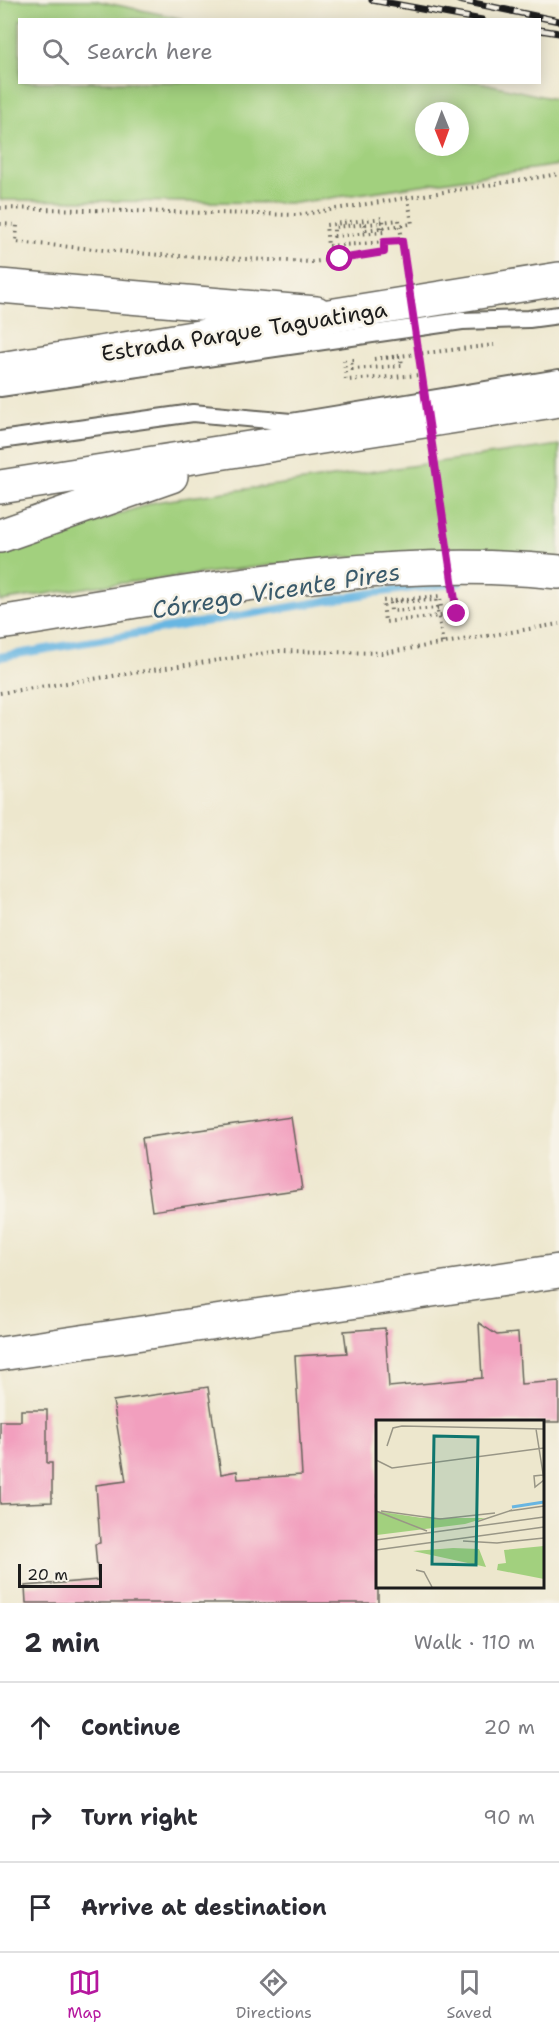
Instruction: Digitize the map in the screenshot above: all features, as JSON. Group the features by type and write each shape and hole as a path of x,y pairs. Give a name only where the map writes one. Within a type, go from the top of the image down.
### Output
{"main road":[{"name":"Estrada Parque Taguatinga","path":"0,369 348,315 559,279"},
{"path":"0,286 348,315"},
{"path":"0,487 559,400"},
{"path":"503,409 559,412"},
{"path":"0,536 254,448"},
{"path":"0,623 247,584 356,573 465,568 559,572"},
{"path":"0,1354 559,1271"}],"lane":[{"path":"0,388 462,321 529,319 559,315"},
{"path":"0,440 193,413 291,422 559,378"}],"path":[{"path":"0,208 297,215 559,174"},
{"path":"365,224 366,230 412,224 408,198"},
{"path":"402,241 328,246 326,225 383,218 383,222 382,228 384,231 334,236 334,227 365,224 383,222 399,220 457,614 385,622 383,601 440,596 441,608 391,611 390,602 436,600 442,644"},
{"path":"0,224 17,225 16,242 172,256 312,262 384,252 384,242"},
{"path":"401,357 402,366 352,369 351,360 401,357 496,344"},
{"path":"367,358 401,357"},
{"path":"356,359 344,359 346,380 421,375"},
{"path":"0,693 279,651 384,653 559,624"}],"green space":[{"path":"0,0 93,0 179,18 18,18 18,84 488,84 559,100 559,165 296,203 0,200"},
{"path":"559,445 559,564 341,557 90,587 0,601 0,555 155,502"}],"building":[{"path":"291,1117 302,1189 152,1211 142,1138"},
{"path":"479,1323 497,1335 518,1333 521,1384 559,1381 559,1422 544,1422 544,1420 376,1420 376,1588 378,1588 378,1603 26,1603 25,1586 98,1580 95,1544 100,1543 96,1485 126,1481 113,1401 208,1387 221,1474 237,1471 238,1479 302,1475 295,1356 347,1353 344,1331 385,1328 389,1387 482,1378"},
{"path":"21,1410 47,1410 47,1463 52,1463 52,1502 0,1504 0,1421 21,1421"}],"waterway":[{"name":"Córrego Vicente Pires","path":"0,657 372,593 459,583"}],"railway":[{"path":"372,0 471,18"},
{"path":"459,0 559,21"},
{"path":"541,30 559,33"}],"route":[{"path":"340,259 384,252 384,242 402,241 457,614"}]}
